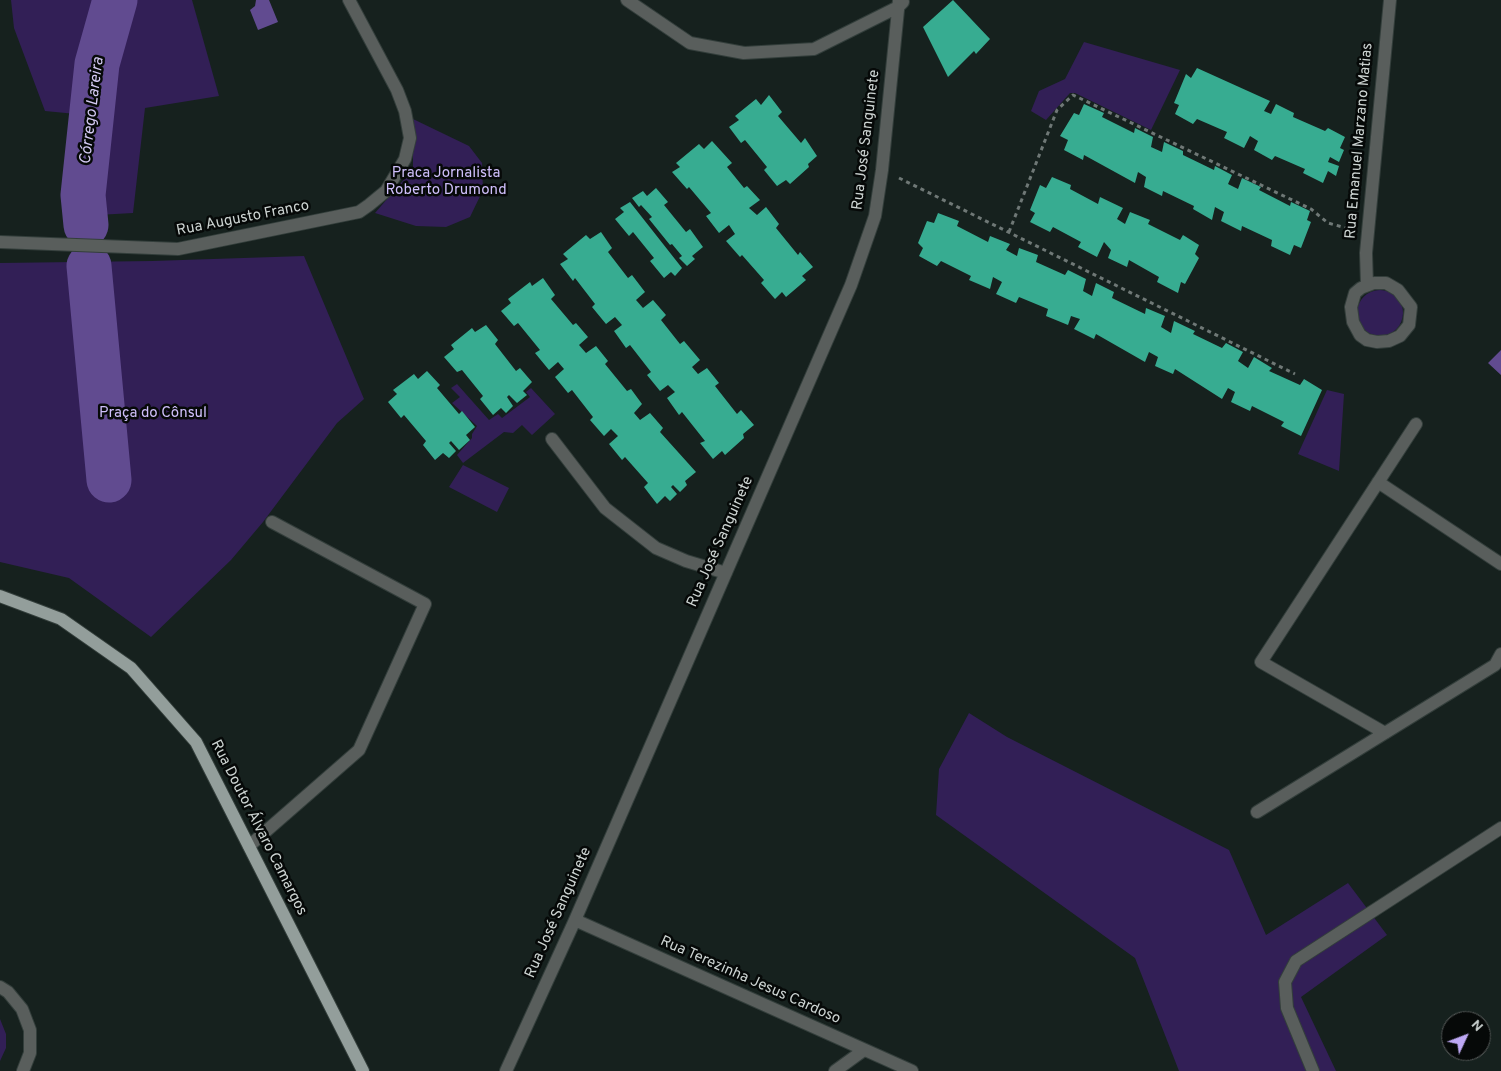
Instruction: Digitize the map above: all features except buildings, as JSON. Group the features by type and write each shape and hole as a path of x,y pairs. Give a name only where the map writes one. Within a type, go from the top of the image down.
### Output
{"main road":[{"name":"Rua Doutor Álvaro Camargos","path":"0,596 61,619 131,668 196,742 363,1071"}],"street":[{"name":"Rua Augusto Franco","path":"0,242 178,249 359,212 386,191 405,159 410,138 406,111 349,0"},
{"path":"627,0 690,43 744,53 814,49 901,2"},
{"name":"Rua Emanuel Marzano Matias","path":"1368,285 1368,234 1390,0"},
{"name":"Rua José Sanguinete","path":"506,1071 575,920 851,285 874,216 882,170 901,2"},
{"path":"1386,283 1398,290 1408,300 1411,307 1411,320 1400,336 1389,341 1377,342 1360,335 1351,314 1353,298 1361,288 1368,285 1386,283"},
{"path":"1385,733 1261,662 1416,424"},
{"path":"552,439 605,508 656,548 686,560 726,572"},
{"path":"1378,482 1501,564"},
{"path":"249,846 359,750 424,604 272,522"},
{"path":"1257,812 1495,665 1501,654"},
{"path":"1313,1071 1287,1008 1284,982 1296,961 1501,828"},
{"name":"Rua Terezinha Jesus Cardoso","path":"575,920 912,1071"},
{"path":"0,987 8,992 22,1009 30,1030 30,1052 23,1071"},
{"path":"835,1071 864,1050"}],"path":[{"path":"1009,232 1053,118 1057,110 1073,95 1310,209 1328,223 1368,234"},
{"path":"882,170 1295,374"}],"green space":[{"path":"11,0 192,0 219,96 145,108 133,213 80,216 76,114 45,111 14,28"},
{"path":"1084,42 1180,70 1151,130 1075,93 1070,93 1046,120 1031,111 1039,91 1065,79"},
{"name":"Praca Jornalista Roberto Drumond","path":"413,119 469,146 482,163 483,190 470,217 446,227 416,226 375,213 413,169"},
{"name":"Praça do Cônsul","path":"304,256 364,399 337,423 263,522 231,560 151,637 69,578 0,562 0,263"},
{"path":"1380,290 1393,294 1399,300 1403,313 1399,326 1393,332 1380,336 1367,332 1361,326 1357,313 1361,300 1367,294"},
{"path":"457,384 489,420 498,414 502,418 530,397 526,392 531,388 555,414 532,435 522,425 513,433 504,432 463,463 457,455 472,438 472,434 477,426 452,403 460,397 451,388"},
{"path":"1327,390 1344,394 1339,471 1298,454"},
{"path":"463,465 509,488 497,512 449,487"},
{"path":"969,713 1007,737 1229,850 1266,935 1348,883 1387,935 1301,997 1336,1071 1179,1071 1135,958 936,815 939,769"},
{"path":"0,1019 6,1034 6,1048 0,1061"}],"shaded area":[{"path":"256,0 269,0 278,22 258,30 250,10 255,6"},
{"path":"1501,350 1501,375 1488,363"}],"waterway":[{"name":"Córrego Lareira","path":"86,225 83,195 97,64 115,0"},
{"name":"Córrego Lareira","path":"89,266 109,480"}]}
